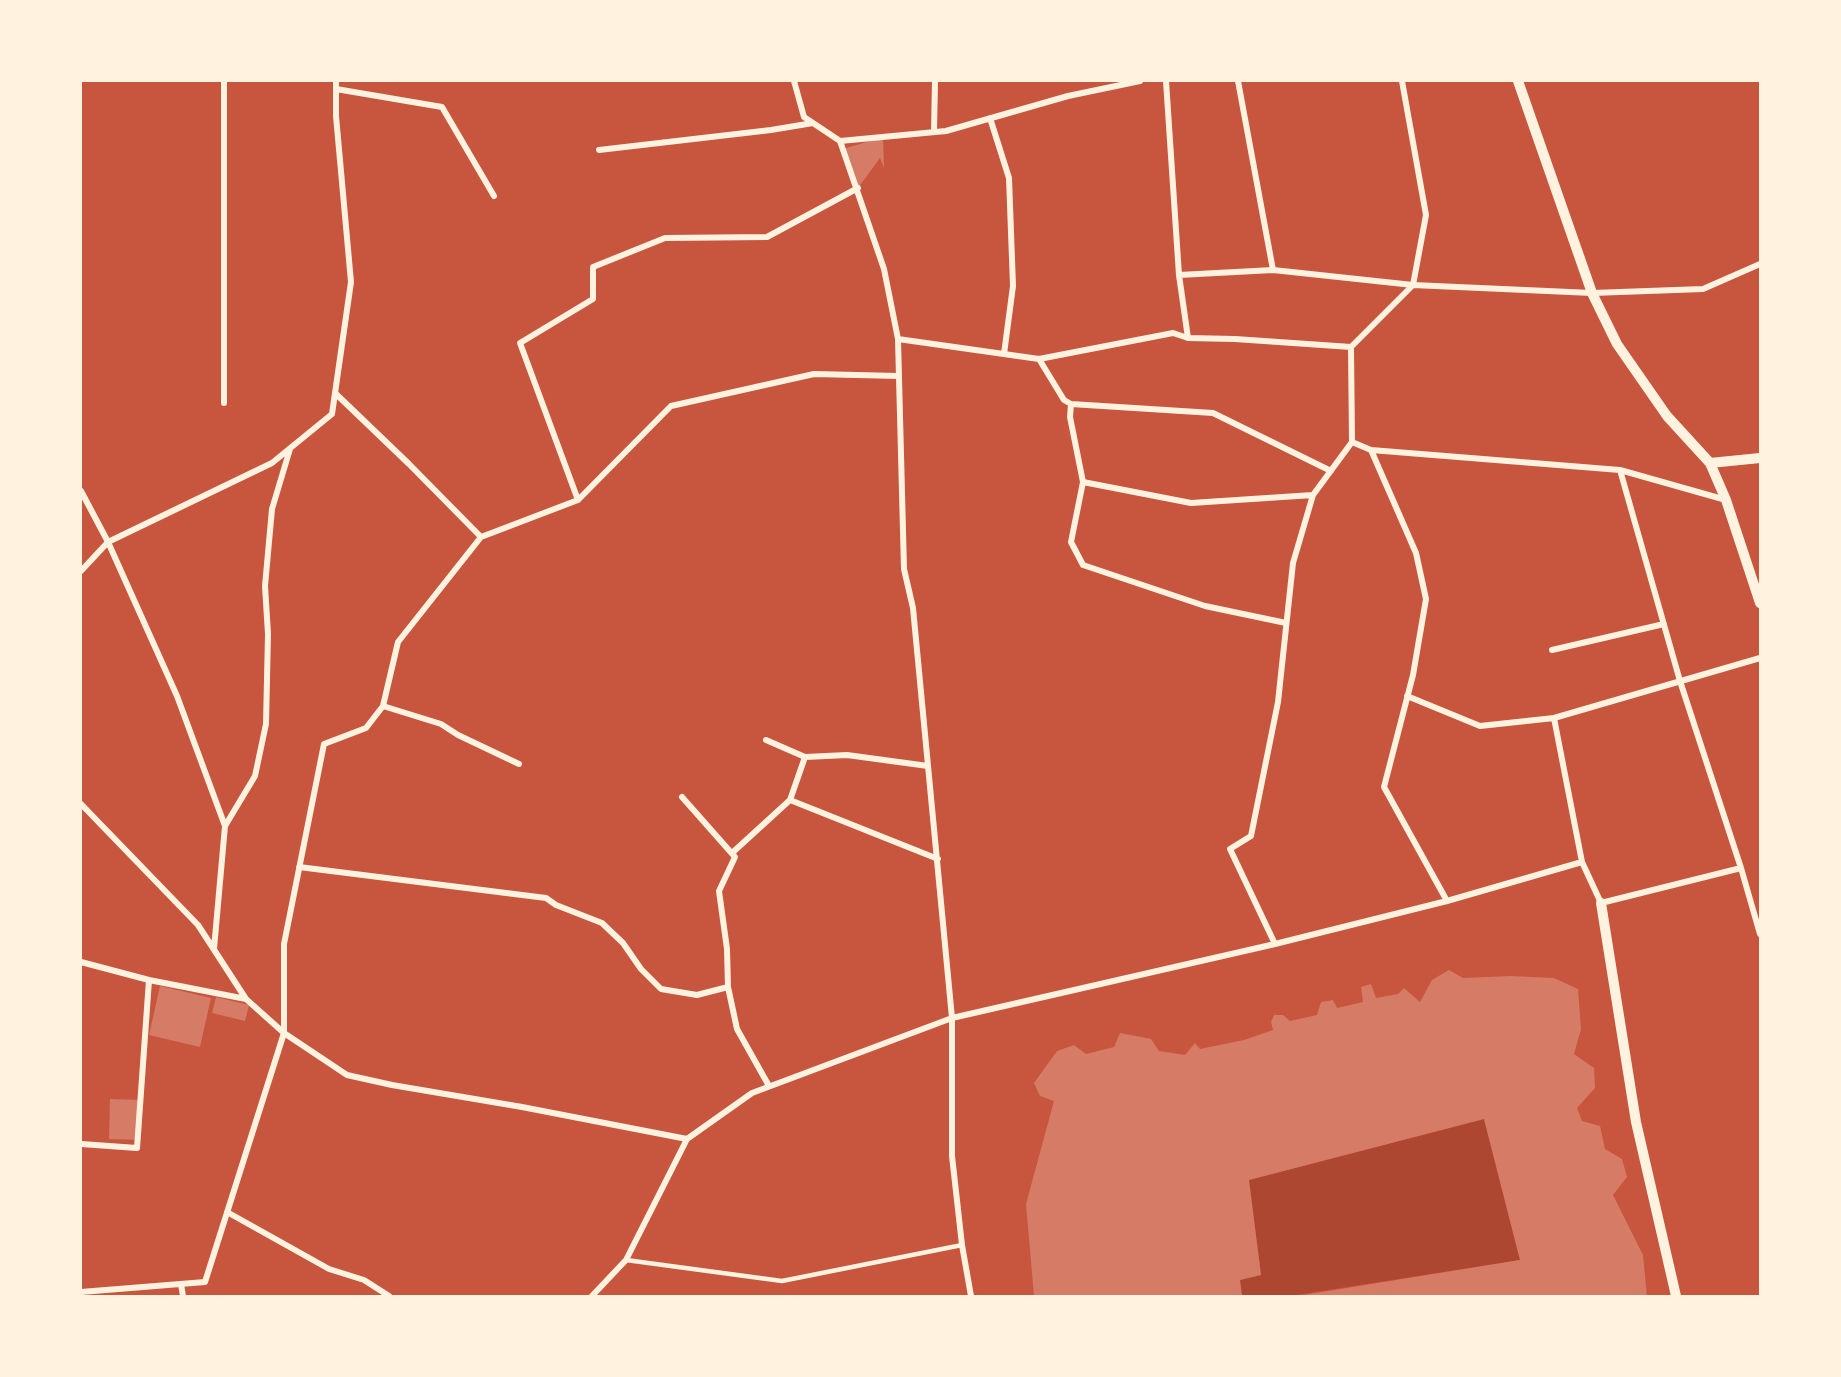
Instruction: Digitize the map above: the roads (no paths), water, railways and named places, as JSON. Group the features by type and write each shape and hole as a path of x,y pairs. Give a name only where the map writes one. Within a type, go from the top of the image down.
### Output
{"street":[{"path":"224,81 224,404"},
{"path":"81,572 108,542 272,463 332,414 351,282 336,116 336,81"},
{"path":"794,81 804,117 840,141 884,269 897,339 904,569 913,608 952,1017 951,1156 962,1245 972,1296"},
{"path":"934,132 935,81"},
{"path":"840,141 946,131 1068,96 1140,81"},
{"path":"1166,81 1179,274 1188,338"},
{"path":"1238,81 1273,270"},
{"path":"1275,944 1230,849 1251,836 1278,702 1293,563 1313,495 1352,442 1350,347 1413,285 1425,215 1402,81"},
{"path":"1518,81 1592,293 1617,344 1648,389 1667,416 1710,462 1726,500 1760,603"},
{"path":"336,89 442,107 494,196"},
{"path":"990,118 1009,178 1013,286 1004,354"},
{"path":"599,150 813,123"},
{"path":"578,500 520,343 593,299 593,267 665,238 767,237 858,188"},
{"path":"1179,274 1273,270 1413,285 1592,293 1703,289 1760,264"},
{"path":"897,339 1039,359 1173,333 1188,338 1350,347"},
{"path":"1039,359 1064,400 1071,404 1213,413 1331,471"},
{"path":"81,1292 204,1282 284,1033 284,944 324,744 366,728 383,706 398,642 481,537 578,500 671,406 814,374 899,376"},
{"path":"335,393 481,537"},
{"path":"1071,404 1070,417 1083,482 1071,542 1083,565 1205,606 1287,623"},
{"path":"1352,442 1371,450 1620,470 1726,500"},
{"path":"225,826 255,776 267,724 268,634 265,586 272,509 290,448"},
{"path":"1371,450 1416,552 1426,599 1407,696 1384,788 1447,901"},
{"path":"1710,462 1760,458"},
{"path":"1620,470 1680,681 1760,934"},
{"path":"1083,482 1191,503 1313,495"},
{"path":"81,491 108,542 177,696 225,826 214,950"},
{"path":"1552,650 1664,624"},
{"path":"1407,696 1480,726 1554,718 1760,658"},
{"path":"383,706 441,724 458,735 519,764"},
{"path":"1554,718 1582,862 1601,903 1636,1122 1676,1296"},
{"path":"766,740 805,757 847,755 928,766"},
{"path":"732,853 790,800 805,757"},
{"path":"682,796 735,857 719,891 727,949 728,987 737,1029 769,1086"},
{"path":"790,800 938,859"},
{"path":"81,804 198,925 246,999 284,1033 347,1075 687,1139"},
{"path":"592,1296 626,1260 687,1139 752,1093 952,1017 1275,944 1447,901 1582,862"},
{"path":"299,867 546,898 556,905 602,923 623,943 641,969 661,989 697,995 728,987"},
{"path":"1601,903 1741,868"},
{"path":"81,962 149,980 246,999"},
{"path":"81,1144 137,1148 149,980"},
{"path":"227,1212 328,1269 364,1280 389,1296"},
{"path":"181,1284 183,1296"}],"lane":[{"path":"626,1260 782,1281 962,1245"}]}
